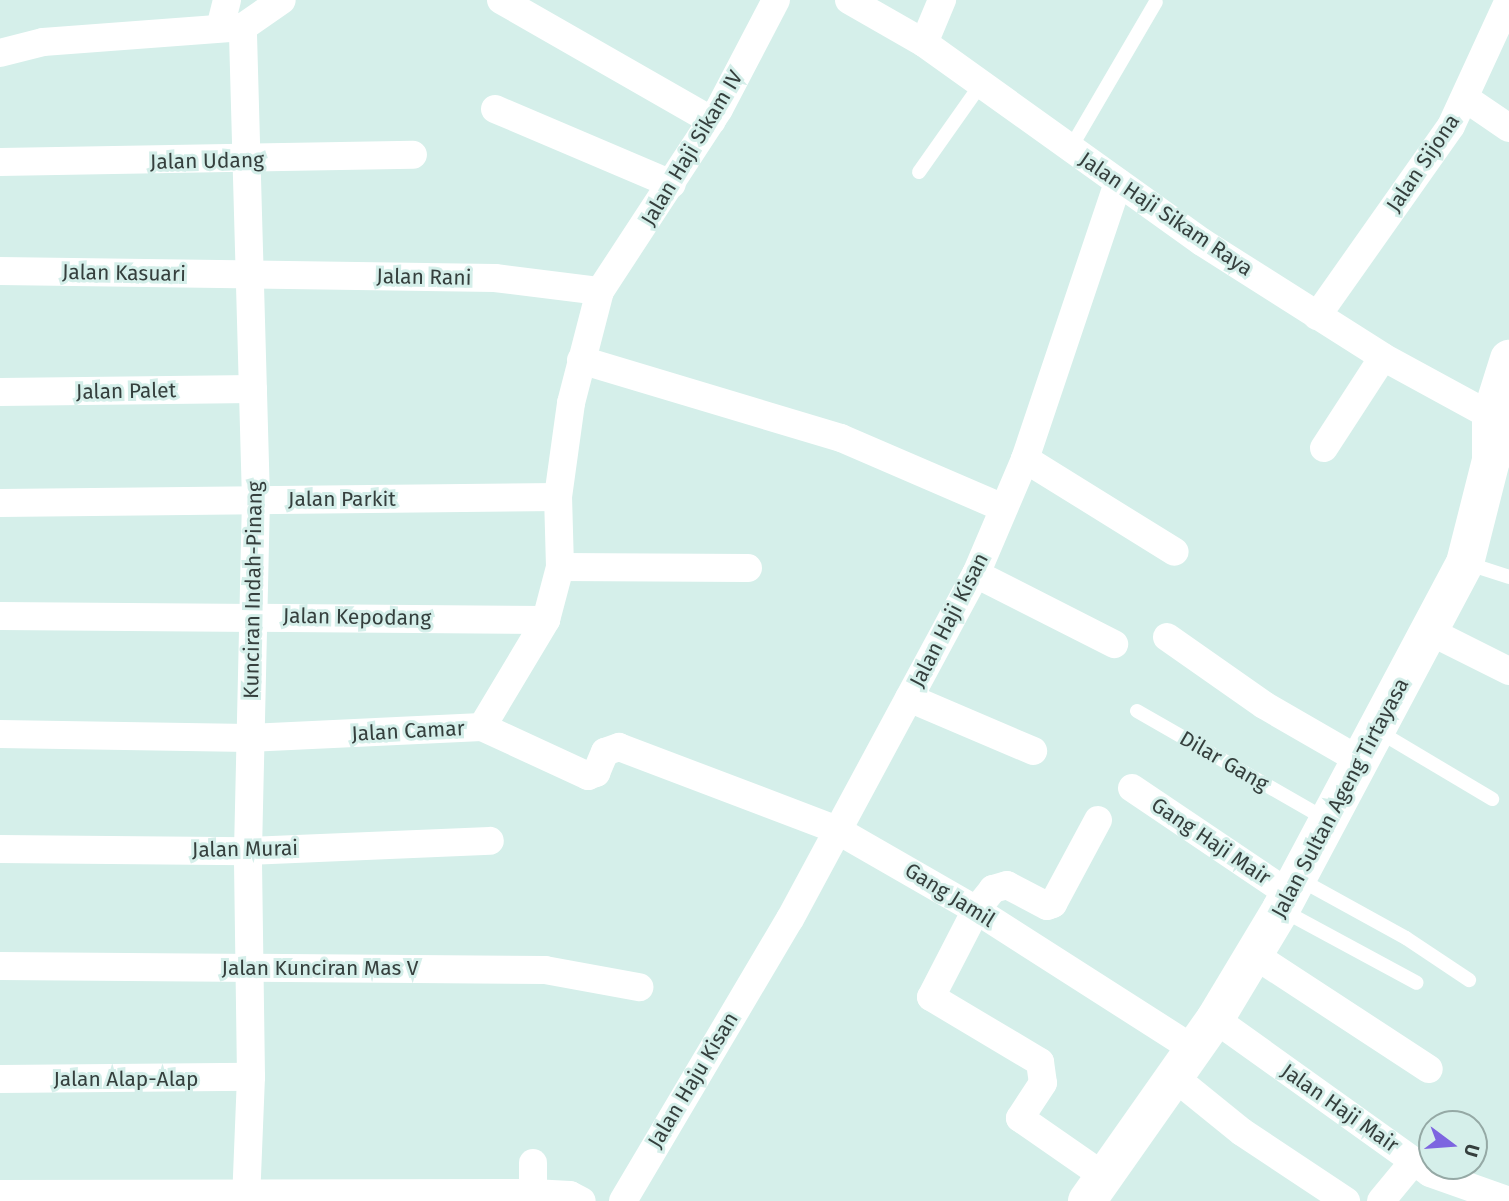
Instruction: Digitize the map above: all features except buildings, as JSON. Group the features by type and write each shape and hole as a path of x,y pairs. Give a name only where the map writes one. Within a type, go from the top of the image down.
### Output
{"main road":[{"name":"Jalan Sultan Ageng Tirtayasa","path":"1095,1188 1215,1019 1289,894 1319,816 1369,746 1465,562 1491,460 1491,416 1509,359"}],"street":[{"name":"Kunciran Indah-Pinang","path":"227,0 245,161 256,500 248,851 253,967 246,1198"},
{"path":"0,53 43,42 231,27 282,0"},
{"path":"501,0 712,121"},
{"name":"Jalan Haji Sikam IV","path":"600,290 712,121 776,0"},
{"name":"Jalan Haji Sikam Raya","path":"849,0 924,43 1070,149 1317,316 1383,357 1491,416"},
{"path":"924,43 942,0"},
{"name":"Jalan Sijona","path":"1317,316 1451,126 1509,0"},
{"path":"1465,98 1509,128"},
{"path":"495,109 672,184"},
{"name":"Jalan Udang","path":"0,162 245,161 413,155"},
{"name":"Jalan Haji Kisan","path":"765,961 976,574 1001,507 1025,459 1118,182"},
{"name":"Jalan Kasuari","path":"0,271 247,275"},
{"name":"Jalan Rani","path":"247,275 495,278 600,290"},
{"name":"Jalan Camar","path":"0,734 249,737 481,727 546,620 560,568 558,497 581,360 600,290"},
{"path":"1324,448 1383,357"},
{"path":"581,360 841,438 1001,507"},
{"name":"Jalan Palet","path":"0,392 253,389"},
{"path":"1025,459 1175,552"},
{"name":"Jalan Parkit","path":"0,503 558,497"},
{"path":"560,568 748,568"},
{"path":"976,574 1114,644"},
{"name":"Jalan Kepodang","path":"0,616 255,615 546,620"},
{"path":"1429,631 1509,671"},
{"path":"1167,637 1264,705 1369,746"},
{"path":"909,698 1033,751"},
{"name":"Gang Jamil","path":"481,727 588,776 596,773 611,747 838,830 976,910 1183,1063 1242,1132 1346,1201"},
{"name":"Gang Haji Mair","path":"1132,788 1186,827 1219,842 1289,894"},
{"path":"1095,1188 1020,1118 1043,1083 1040,1062 931,997 976,910 993,889 1007,885 1047,906 1053,904 1098,820"},
{"name":"Jalan Murai","path":"0,849 248,851 489,841"},
{"path":"1253,954 1429,1069"},
{"name":"Jalan Haju Kisan","path":"623,1201 765,961"},
{"name":"Jalan Kunciran Mas V","path":"0,966 545,970 639,987"},
{"name":"Jalan Haji Mair","path":"1215,1019 1414,1161 1439,1191 1509,1201"},
{"name":"Jalan Alap-Alap","path":"0,1079 251,1077"},
{"path":"1381,1201 1414,1161"},
{"path":"528,1196 533,1163"},
{"path":"0,1194 246,1198 570,1195 582,1201"}],"lane":[{"path":"1070,149 1156,2"},
{"path":"919,172 981,84"},
{"path":"1465,562 1509,577"},
{"name":"Dilar Gang","path":"1137,711 1319,816"},
{"path":"1369,746 1492,799"},
{"path":"1289,894 1406,938 1469,980"},
{"path":"1289,894 1417,983"}]}
